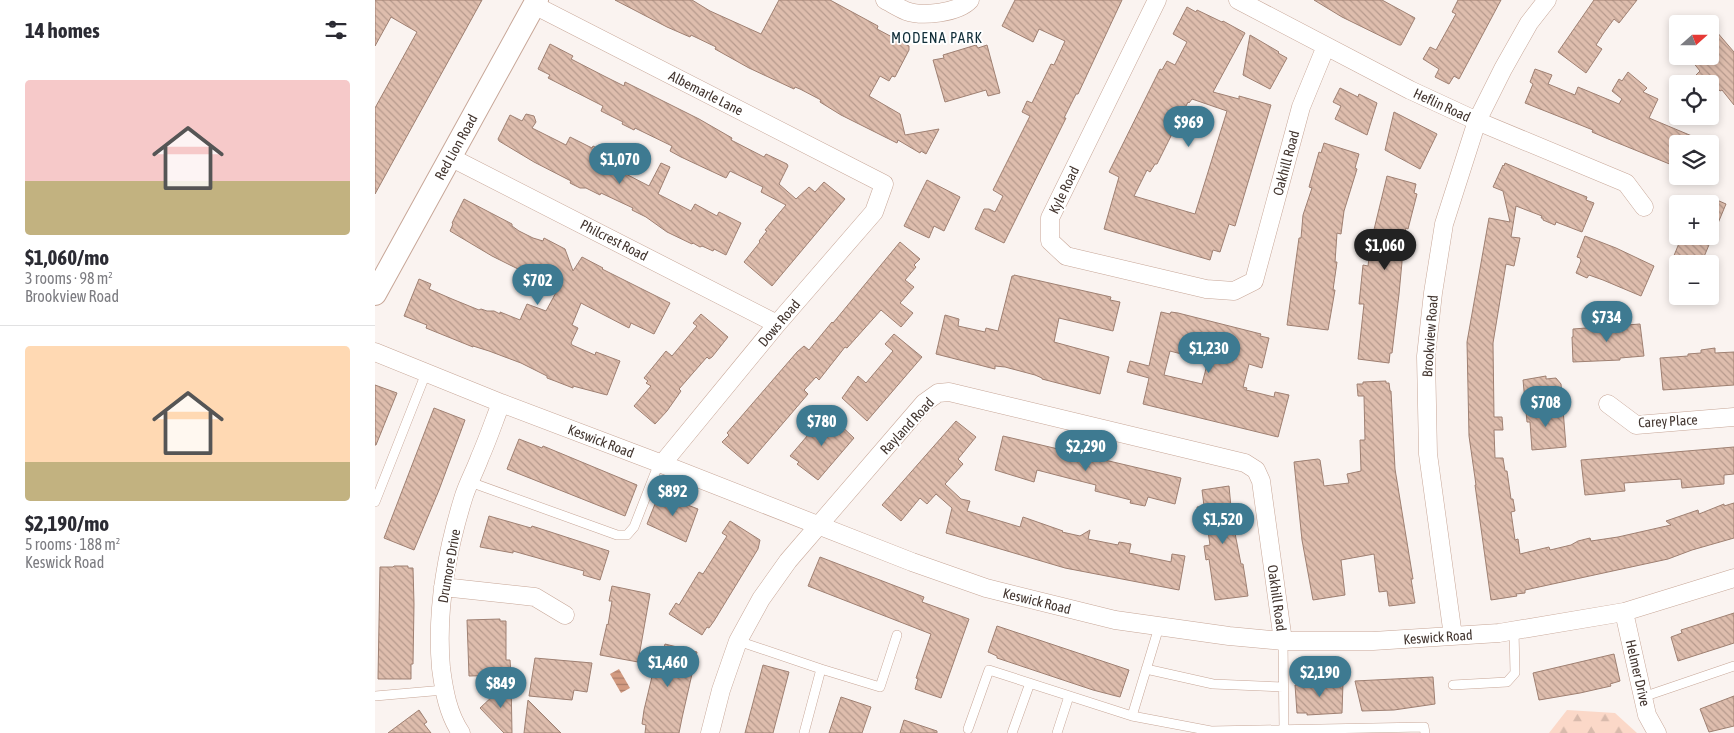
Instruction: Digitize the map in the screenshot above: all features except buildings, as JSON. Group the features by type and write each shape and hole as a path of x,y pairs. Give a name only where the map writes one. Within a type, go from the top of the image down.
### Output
{"street":[{"path":"885,0 907,11 935,14 964,6 970,0"},
{"name":"Kyle Road","path":"1157,0 1049,218 1050,241 1066,256 1206,289 1234,291 1254,281"},
{"name":"Heflin Road","path":"1238,0 1410,90 1477,121 1626,183 1644,207"},
{"name":"Brookview Road","path":"1453,636 1428,454 1427,356 1433,293 1444,224 1477,121 1529,23 1547,0"},
{"name":"Red Lion Road","path":"375,294 535,2"},
{"name":"Albemarle Lane","path":"535,2 878,180"},
{"name":"Oakhill Road","path":"1254,281 1301,107 1325,46"},
{"name":"Philcrest Road","path":"451,157 777,324"},
{"name":"Dows Road","path":"661,463 874,212 884,184 878,180"},
{"name":"Keswick Road","path":"375,352 501,403 661,463 912,562 986,588 1105,618 1159,627 1283,641 1373,641 1453,636 1515,630 1624,612 1734,578"},
{"name":"Rayland Road","path":"710,733 721,690 738,641 761,599 788,562 819,525 924,403 937,393 949,392 1245,463 1256,470 1261,481 1267,526"},
{"name":"Drumore Drive","path":"461,733 454,723 444,690 439,622 443,587 450,545 463,497 501,403"},
{"name":"Carey Place","path":"1608,404 1636,425 1734,417"},
{"name":"Oakhill Road","path":"1267,526 1283,641"},
{"path":"443,587 535,597 565,615"},
{"name":"Helmer Drive","path":"1624,612 1647,715 1657,733"}],"lane":[{"path":"375,502 426,373"},
{"path":"470,482 617,536 627,535 634,528 661,463"},
{"path":"1132,716 1159,627"},
{"path":"1453,685 1507,682 1515,673 1515,630"},
{"path":"738,641 881,687 897,635"},
{"path":"1283,641 1284,730"},
{"path":"1643,696 1734,666"},
{"path":"804,733 821,669"},
{"path":"1146,669 1213,684 1283,688"},
{"path":"968,729 989,670 1132,716 1211,731 1384,731 1424,727 1425,733"},
{"path":"1013,733 1030,683"},
{"path":"375,696 444,690"},
{"path":"1057,733 1069,696"}],"green space":[{"path":"1567,710 1615,713 1637,733 1549,733"}],"shaded area":[{"path":"619,669 630,688 621,693 610,674"}],"district":[{"name":"MODENA PARK","path":"937,37"}]}
